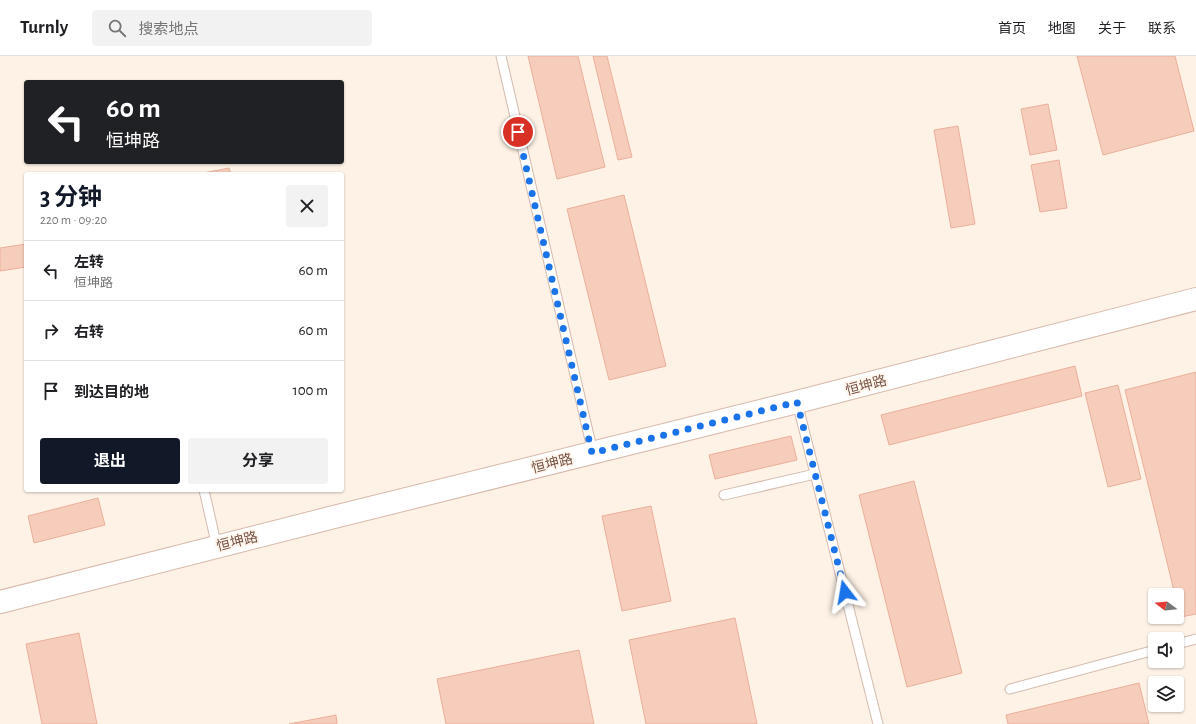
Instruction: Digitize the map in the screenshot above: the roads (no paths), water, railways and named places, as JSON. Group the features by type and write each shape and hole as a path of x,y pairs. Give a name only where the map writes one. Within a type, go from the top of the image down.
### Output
{"street":[{"name":"恒坤路","path":"0,602 797,402 1196,299"}],"lane":[{"path":"501,56 592,453"},
{"path":"797,402 878,724"},
{"path":"724,495 815,474"},
{"path":"204,492 217,547"},
{"path":"1184,642 1196,639"},
{"path":"1010,689 1148,652"}]}
